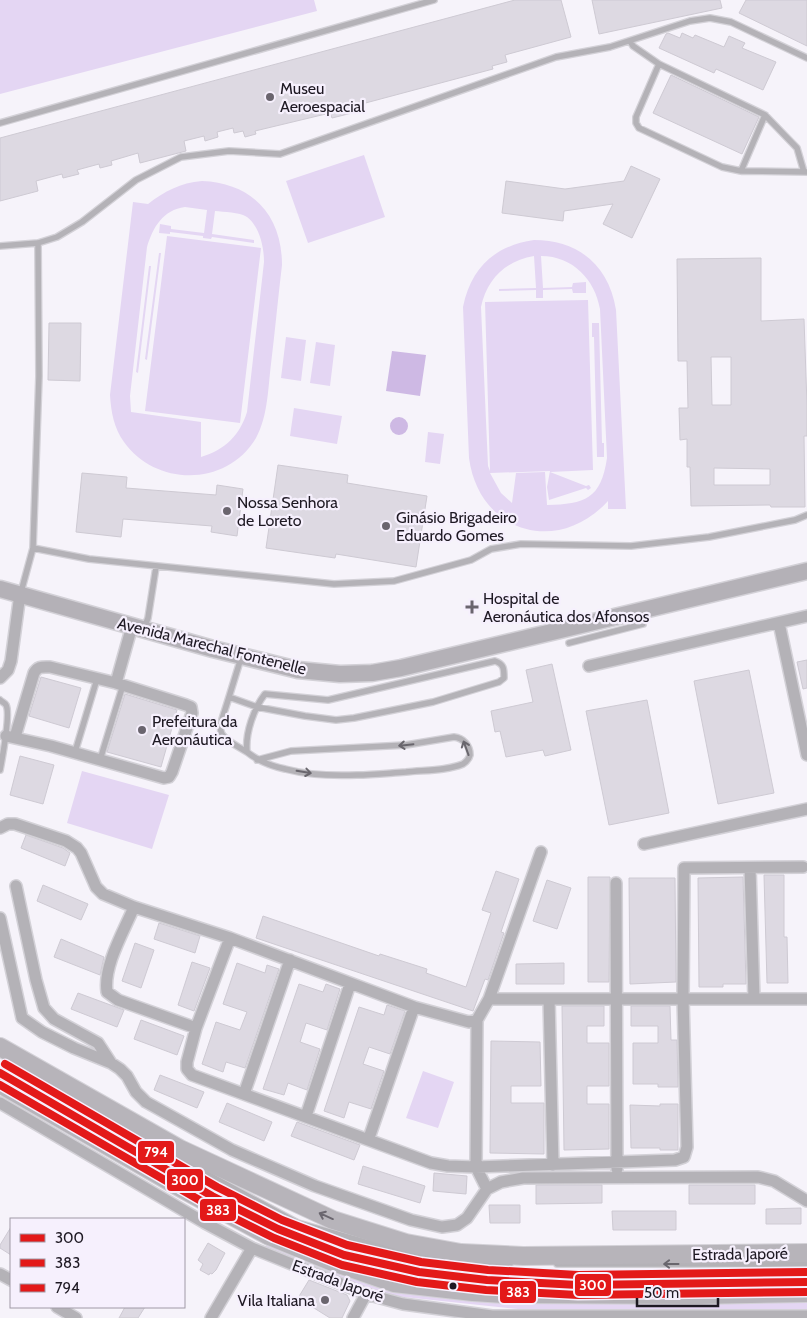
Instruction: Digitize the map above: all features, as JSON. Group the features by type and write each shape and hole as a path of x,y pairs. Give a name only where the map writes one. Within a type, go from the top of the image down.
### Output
{"main road":[{"name":"Avenida Marechal Fontenelle","path":"0,589 242,656 298,670 340,674 372,673 401,668 505,643 577,633 807,571"},
{"name":"Estrada Japoré","path":"0,1047 180,1149 333,1220 406,1243 461,1253 523,1256 807,1253"},
{"name":"Estrada Japoré","path":"0,1084 261,1232 330,1261 394,1283 473,1292 639,1295 807,1294"}],"street":[{"path":"0,678 8,670 11,661 20,594"},
{"path":"590,666 807,616"},
{"path":"779,623 807,755"},
{"path":"119,684 138,628"},
{"path":"41,667 50,667 119,684 191,707 192,713 169,777 164,778 75,752 7,736 37,669 41,667"},
{"path":"644,844 807,809"},
{"path":"0,828 8,824 15,824 66,841 81,853 96,887 103,894 134,907 230,938 414,1007 463,1021 477,1020"},
{"path":"487,1189 476,1167 477,1020 490,999 541,852"},
{"path":"230,938 196,1028 187,1062 187,1069 192,1075 369,1138 431,1163 448,1166 553,1165 675,1160 682,1159 686,1154 683,998 684,868 802,867"},
{"path":"750,868 754,999"},
{"path":"616,883 617,1178"},
{"path":"16,886 36,980 44,1008 54,1019 98,1043 111,1063"},
{"path":"134,907 109,966 105,982 107,992 118,1000 196,1028"},
{"path":"0,918 22,1018 42,1032 120,1068 136,1092 146,1102 232,1150 315,1186 411,1220 442,1227 457,1225 467,1218 487,1189 500,1182 523,1178 758,1177 774,1181 807,1201"},
{"path":"244,1094 290,960"},
{"path":"306,1116 350,984"},
{"path":"490,999 683,998 807,1000"},
{"path":"549,999 553,1165"},
{"path":"369,1138 414,1007"},
{"name":"Estrada Japoré","path":"0,1103 205,1223 252,1248 366,1294 403,1304 491,1317 807,1316"},
{"path":"252,1248 262,1247 261,1232"},
{"path":"252,1248 248,1241 261,1232"},
{"path":"211,1318 252,1248"},
{"path":"354,1318 366,1294"},
{"path":"626,1317 639,1295"},
{"path":"59,1308 76,1318"}],"lane":[{"path":"0,123 434,0"},
{"path":"0,246 38,243 57,236 82,222 136,180 181,157 230,151 280,154 556,57 610,47 690,21 710,18 731,22 807,58"},
{"path":"630,41 632,46 659,64 765,114 797,148 805,172 741,171 722,168 639,128 636,123 636,117 659,64"},
{"path":"741,171 765,114"},
{"path":"20,594 32,548 39,376 38,243"},
{"path":"32,548 68,556 316,584 334,584 394,581 471,560 491,549 521,544 631,546 661,543 708,537 795,520 807,515"},
{"path":"138,628 148,618 156,566"},
{"path":"548,640 577,633 643,624"},
{"path":"569,644 577,633"},
{"path":"505,643 525,646"},
{"path":"242,656 219,728 225,739 257,760 284,769 313,774 358,775 441,769 463,764 470,755 464,740 454,737 406,745 291,751 257,760"},
{"path":"229,696 257,707 336,720 433,702 499,682 504,678 504,669 501,663 495,661 328,700 265,694 257,707 248,736 247,752"},
{"path":"75,752 98,679"},
{"path":"100,760 119,684"},
{"path":"0,700 7,706 7,736 0,770"},
{"path":"0,1056 137,1136 298,1223 365,1242 426,1256 486,1264 515,1264"},
{"path":"0,1072 212,1196 278,1229 344,1255 418,1272 487,1280 578,1285 807,1282"},
{"path":"553,1264 807,1264"}],"shaded area":[{"path":"0,0 314,0 317,11 0,94"},
{"path":"364,155 385,217 308,243 286,181"},
{"path":"202,181 220,183 236,188 249,195 261,205 277,231 281,247 282,265 267,402 260,429 256,438 243,454 228,466 210,473 191,475 172,473 154,467 138,457 124,442 115,425 110,395 133,202 148,204 173,188","holes":["185,207 207,210 204,233 171,229 171,226 160,224 159,233 170,234 170,232 203,236 203,238 211,239 212,237 254,243 254,240 212,234 215,211 240,214 247,217 255,226 262,244 264,262 247,412 236,434 224,446 201,457 201,422 131,412 130,396 149,240 156,226 171,212"]},
{"path":"167,236 261,248 240,423 145,411"},
{"path":"534,240 550,241 577,250 589,258 599,268 606,280 616,310 626,509 608,509 608,501 588,518 567,528 545,531 524,528 504,519 488,504 476,484 469,458 463,307 472,281 486,261 507,248","holes":["534,256 536,288 499,289 499,291 536,290 536,298 543,298 543,290 572,289 573,293 586,293 586,282 573,283 572,287 543,288 541,256 553,257 572,265 588,279 600,309 607,458 604,472 595,491 589,496 572,503 547,505 545,472 516,473 512,503 501,493 490,473 550,471 547,487 549,500 591,488 589,485 586,486 550,472 593,470 588,300 485,302 490,471 488,466 481,307 488,288 499,273 514,262 524,258"]},
{"path":"159,253 161,253 147,360 145,359"},
{"path":"149,266 151,266 138,373 136,372"},
{"path":"592,323 599,323 604,457 597,457"},
{"path":"286,337 306,340 301,381 281,378"},
{"path":"316,342 335,345 330,386 310,383"},
{"path":"392,351 426,355 420,396 386,391"},
{"path":"294,408 342,416 337,444 290,436"},
{"path":"399,417 405,420 408,426 405,432 399,435 393,432 390,426 393,420"},
{"path":"428,432 444,434 440,464 425,462"},
{"path":"82,771 169,795 152,849 67,823"},
{"path":"423,1071 454,1082 438,1128 406,1118"},
{"path":"268,1242 381,1285 807,1300 807,1310 692,1314 518,1309 376,1294 264,1250"}],"building":[{"name":"Museu Aeroespacial","path":"515,0 561,0 571,37 505,55 507,62 492,66 493,69 358,105 360,111 332,118 330,113 255,131 256,134 245,137 243,131 234,133 233,128 217,132 218,137 205,141 204,136 184,141 186,151 140,163 138,153 111,161 112,165 100,168 99,164 77,170 79,174 63,178 62,174 36,181 38,191 0,201 0,138"},
{"path":"592,0 720,0 722,8 599,34"},
{"path":"746,0 807,0 807,46 739,13"},
{"path":"668,33 680,38 682,33 693,38 695,35 724,47 729,36 745,43 742,48 776,62 763,90 716,69 714,73 659,48"},
{"path":"671,75 759,117 742,154 653,113"},
{"path":"631,166 660,179 632,238 603,224 613,204 564,211 563,221 502,213 506,181 565,189 624,181"},
{"path":"761,258 761,321 804,319 807,405 807,436 804,436 805,507 771,507 770,505 691,506 690,467 687,467 687,439 680,440 679,408 688,408 687,361 678,361 677,259","holes":["711,357 731,357 731,405 712,405","714,468 770,469 770,485 714,485"]},
{"path":"49,323 81,323 80,381 48,380"},
{"path":"278,465 348,475 347,483 427,496 416,567 336,554 335,558 266,548"},
{"path":"82,473 127,477 126,488 216,495 217,485 243,489 237,536 211,532 212,526 123,519 121,537 76,532"},
{"path":"807,660 807,688 803,689 797,662"},
{"path":"552,664 571,750 545,756 543,750 506,757 500,731 495,732 491,711 533,702 526,670"},
{"path":"749,670 774,793 718,804 694,681"},
{"path":"41,677 81,688 69,728 29,716"},
{"name":"Prefeitura da Aeronáutica","path":"125,694 177,710 161,767 107,752"},
{"path":"647,700 669,813 609,825 586,711"},
{"path":"20,756 54,765 43,804 10,795"},
{"path":"26,835 63,848 70,853 65,866 21,848"},
{"path":"496,871 519,879 501,932 504,933 488,980 485,979 473,1011 256,938 263,916 379,956 380,954 427,969 426,973 466,987 491,913 482,910"},
{"path":"764,875 784,875 784,937 787,937 788,983 767,983"},
{"path":"588,877 610,877 609,982 588,982"},
{"path":"743,877 746,984 723,984 723,987 699,987 698,878"},
{"path":"629,878 675,878 676,982 630,984"},
{"path":"547,880 571,888 557,929 533,921"},
{"path":"43,885 88,904 81,920 37,901"},
{"path":"159,923 200,936 195,953 154,939"},
{"path":"61,939 104,957 100,975 54,957"},
{"path":"135,943 154,950 141,988 122,981"},
{"path":"192,962 210,968 194,1011 178,1005"},
{"path":"237,963 265,973 267,965 279,969 245,1068 226,1062 223,1072 202,1064 216,1022 240,1030 247,1012 223,1004"},
{"path":"564,963 564,984 516,984 516,964"},
{"path":"299,984 323,992 326,984 340,989 327,1030 306,1023 300,1042 320,1049 307,1090 288,1083 284,1095 263,1089"},
{"path":"78,993 124,1010 117,1027 71,1009"},
{"path":"387,1005 405,1011 390,1054 369,1047 363,1064 384,1071 371,1109 349,1102 344,1118 324,1111 359,1007 384,1015"},
{"path":"562,1006 604,1006 604,1026 587,1026 587,1043 609,1043 609,1086 587,1086 587,1104 609,1104 609,1149 564,1150"},
{"path":"631,1006 670,1006 671,1040 677,1040 678,1087 658,1087 658,1084 633,1084 633,1043 658,1043 658,1026 631,1026"},
{"path":"141,1020 184,1036 177,1055 134,1039"},
{"path":"491,1041 540,1042 541,1086 511,1086 511,1103 544,1103 544,1154 490,1153"},
{"path":"160,1075 204,1092 197,1108 154,1090"},
{"path":"227,1103 272,1122 264,1141 219,1122"},
{"path":"660,1104 678,1104 678,1150 631,1148 630,1105 660,1106"},
{"path":"297,1122 360,1145 354,1160 291,1136"},
{"path":"363,1166 425,1186 420,1203 358,1184"},
{"path":"434,1173 467,1176 466,1194 433,1191"},
{"path":"536,1185 602,1185 602,1203 536,1204"},
{"path":"689,1185 755,1185 755,1204 689,1204"},
{"path":"489,1205 520,1205 520,1223 490,1223"},
{"path":"801,1208 801,1224 766,1224 766,1209"},
{"path":"612,1211 676,1211 676,1230 613,1230"},
{"path":"10,1229 10,1254 0,1248"},
{"path":"208,1243 225,1253 216,1270 209,1275 200,1270 203,1264 198,1260"},
{"name":"Vila Italiana","path":"309,1280 347,1295 350,1301 342,1318 330,1318 298,1298"},
{"path":"124,1308 144,1308 138,1318 119,1318"}],"transit line":[{"name":"794","path":"5,1064 217,1187 282,1220 347,1245 421,1262 488,1270 578,1275 807,1272"},
{"name":"300","path":"0,1073 212,1196 278,1229 344,1255 419,1272 487,1280 578,1285 807,1282"},
{"name":"383","path":"0,1085 208,1205 274,1238 342,1265 417,1282 486,1290 578,1295 807,1292"}],"place":[{"name":"Museu Aeroespacial","path":"270,97"},
{"name":"Nossa Senhora de Loreto","path":"227,511"},
{"name":"Ginásio Brigadeiro Eduardo Gomes","path":"386,526"},
{"name":"Hospital de Aeronáutica dos Afonsos","path":"472,607"},
{"name":"Prefeitura da Aeronáutica","path":"142,730"},
{"name":"Vila Italiana","path":"325,1300"}]}
